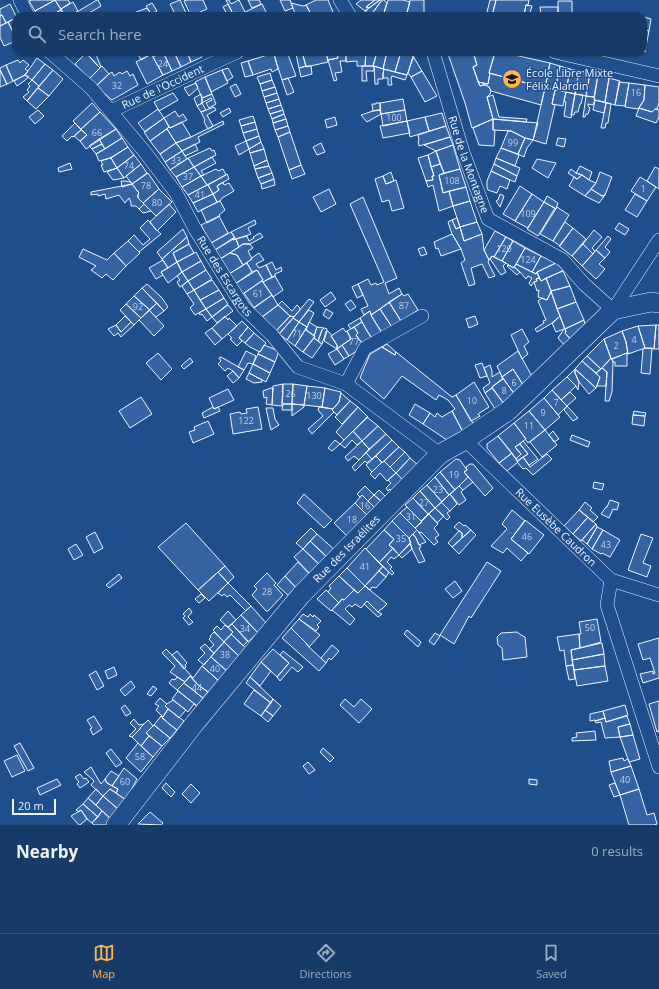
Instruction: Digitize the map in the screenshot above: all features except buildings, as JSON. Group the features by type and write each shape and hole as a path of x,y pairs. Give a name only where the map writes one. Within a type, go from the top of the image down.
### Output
{"street":[{"path":"20,0 26,12"},
{"path":"340,0 346,12"},
{"name":"Rue des Escargots","path":"55,56 91,88 144,151 176,193 195,229 244,308 272,335 298,367 346,384 440,454"},
{"name":"Rue de l'Occident","path":"111,111 228,56"},
{"name":"Rue de la Montagne","path":"434,56 463,152 488,219 563,260 584,284 613,310"},
{"path":"572,56 659,76"},
{"path":"613,310 659,240"},
{"path":"613,310 651,302 659,303"},
{"name":"Rue des Israélites","path":"116,825 195,723 301,595 440,454 465,440 508,411 613,310"},
{"path":"346,384 365,348 422,316"},
{"name":"Rue Eusèbe Caudron","path":"465,440 611,580 659,595"},
{"path":"611,580 607,604 659,767"}],"place":[{"name":"École Libre Mixte Félix Alardin","path":"512,79"}]}
